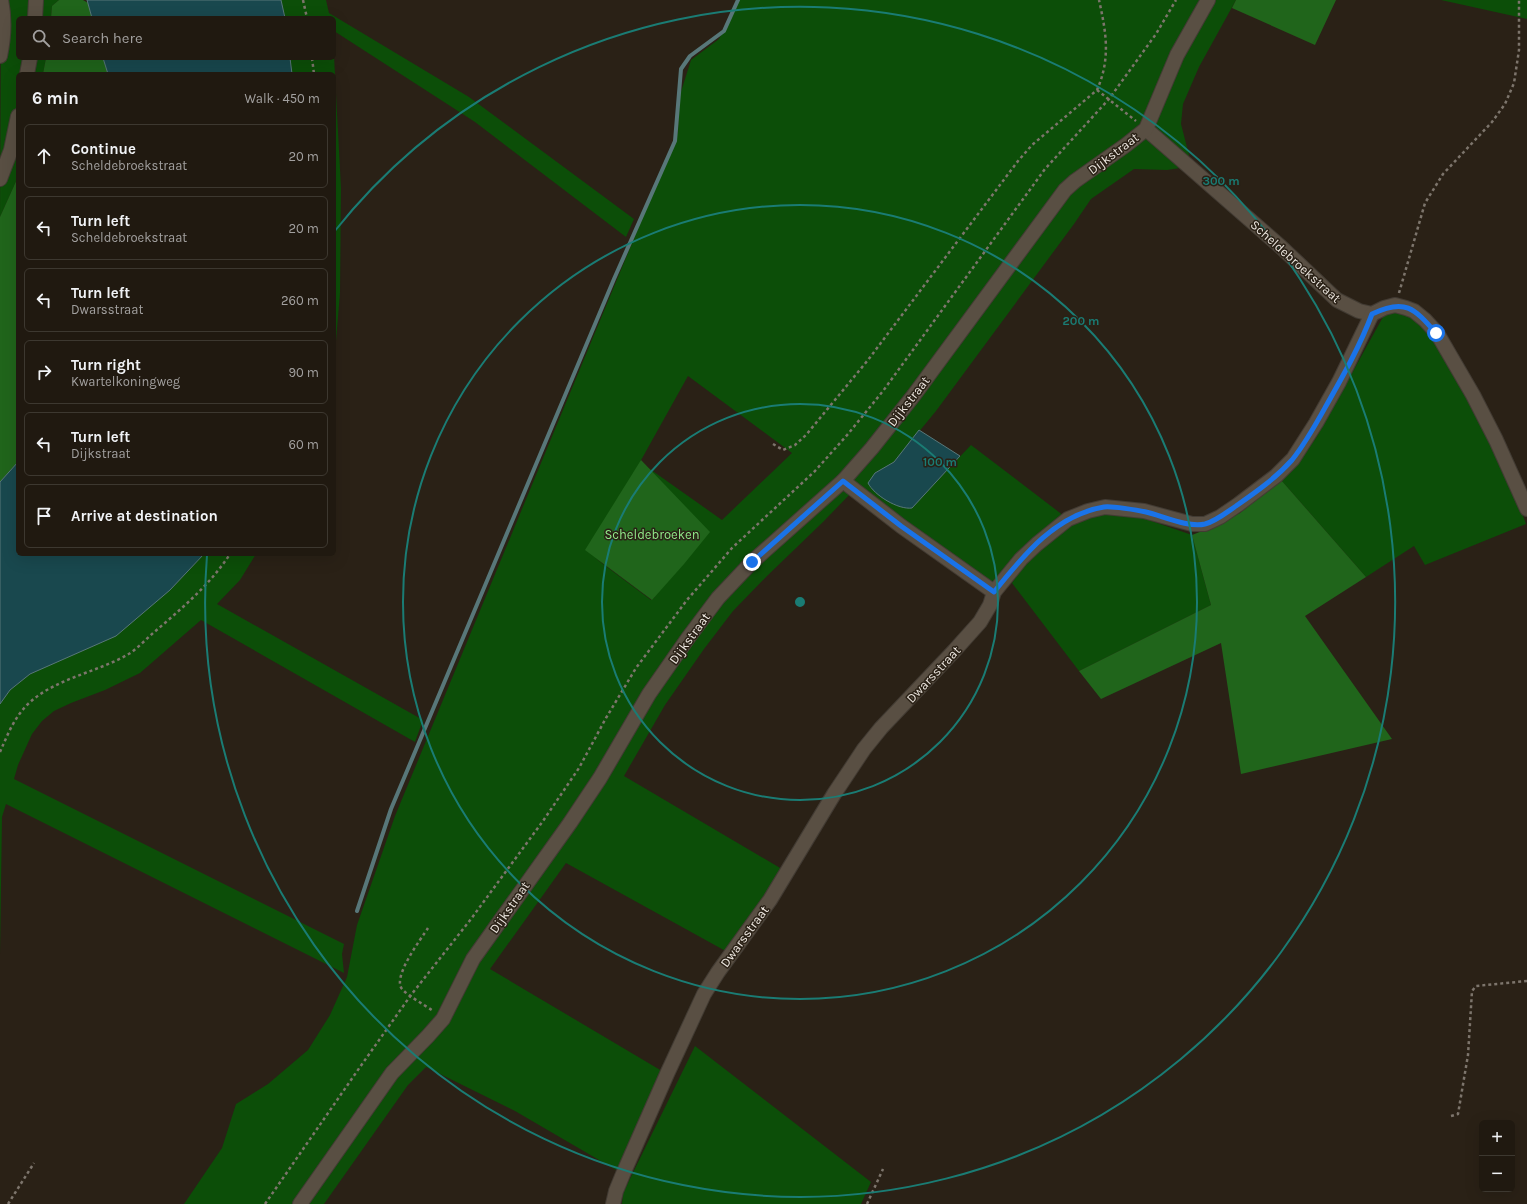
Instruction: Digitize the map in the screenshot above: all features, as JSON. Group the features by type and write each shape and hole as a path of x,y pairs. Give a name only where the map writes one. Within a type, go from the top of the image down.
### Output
{"street":[{"path":"0,56 3,42 4,17 1,0"},
{"path":"35,16 36,0"},
{"path":"1146,129 1177,56 1208,0"},
{"path":"27,72 30,60"},
{"path":"0,180 11,150 16,126"},
{"name":"Scheldebroekstraat","path":"1146,129 1281,247 1337,300 1359,311 1372,314"},
{"name":"Dijkstraat","path":"300,1204 392,1073 443,1019 473,959 600,778 649,694 718,598 752,562 843,481 914,395 1065,190 1146,129"},
{"path":"1372,314 1384,308 1395,305 1414,310 1436,333 1490,427 1527,508"},
{"name":"Dwarsstraat","path":"613,1204 623,1174 704,994 770,900 834,794 864,749 880,728 954,652 980,622 990,605 994,592 1021,559 1068,519 1088,511 1105,507 1144,511 1192,524 1205,524 1220,517 1276,476 1293,459 1316,423 1339,382 1368,326 1372,314"},
{"path":"843,481 901,526 994,592"}],"path":[{"path":"303,0 307,16"},
{"path":"773,444 783,450 795,445 806,435 868,360 1018,161 1032,145 1097,90 1102,79 1107,47 1105,27 1099,0"},
{"path":"1109,99 1156,34 1176,0"},
{"path":"1395,305 1425,203 1443,174 1492,122 1505,104 1514,83 1519,50 1519,0"},
{"path":"312,60 314,72"},
{"path":"1097,90 1146,129"},
{"path":"0,752 13,723 26,706 42,692 128,655 186,605 222,566 229,556"},
{"path":"428,928 403,968 400,981 401,988 443,1019"},
{"path":"1451,1116 1458,1114 1468,1055 1472,991 1476,986 1527,982"},
{"path":"8,1204 34,1163"},
{"path":"867,1204 883,1169"}],"green space":[{"path":"1,0 59,0 52,6 51,16 16,16 16,60 46,60 43,72 16,72 16,181 0,217"},
{"path":"59,0 83,0 88,3 91,16 51,16 52,6"},
{"path":"281,0 326,0 329,13 334,16 285,16"},
{"path":"739,0 1236,0 1199,67 1183,104 1181,124 1189,155 1186,165 1180,168 1167,170 1134,169 1091,199 936,411 894,462 875,473 911,508 971,445 1068,519 994,592 854,490 733,611 704,649 665,705 624,776 787,872 731,954 566,863 490,969 667,1074 623,1174 515,1111 426,1067 408,1085 324,1204 184,1204 222,1148 236,1104 268,1084 308,1050 330,1015 347,977 357,925 395,816 678,132 679,98 691,60 719,39","holes":["688,376 792,453 722,520 640,462","595,558 655,597 651,600"]},
{"path":"1236,0 1336,0 1315,45 1232,8"},
{"path":"1441,0 1527,0 1527,19"},
{"path":"336,17 469,97 634,219 626,237 475,122 336,32"},
{"path":"46,60 104,60 107,72 43,72"},
{"path":"290,60 334,60 335,72 292,72"},
{"path":"336,94 341,188 340,293 336,341"},
{"path":"16,181 16,464 0,482 0,217"},
{"path":"1395,311 1414,318 1436,342 1501,455 1526,524 1425,565 1414,546 1366,577 1281,480 1291,472 1316,438 1383,317 1389,312"},
{"name":"Scheldebroeken","path":"641,460 710,532 652,600 585,550"},
{"path":"1281,480 1366,577 1305,616 1392,739 1241,774 1221,643 1101,699 1079,671 1211,605 1192,535 1215,526 1240,513"},
{"path":"1116,513 1140,517 1192,535 1211,605 1079,671 1012,583 1026,562 1057,534 1077,521 1098,514"},
{"path":"202,556 255,556 240,580 217,604 423,720 415,742 201,620 140,673 105,690 54,711 42,721 32,734 18,765 14,779 344,944 342,954 344,973 6,804 2,817 0,954 0,704 10,690 30,674 53,663 170,590"},
{"path":"695,1046 871,1182 861,1204 622,1204 623,1193"}],"water":[{"path":"87,0 281,0 285,16 91,16"},
{"path":"104,60 290,60 292,72 107,72"},
{"path":"919,430 960,456 912,508 900,507 881,497 871,488 868,483 875,473 894,462"},
{"path":"16,464 16,556 202,556 170,590 116,636 30,674 10,690 0,704 0,482"}],"waterway":[{"path":"357,911 391,809 614,279 675,141 681,69 690,56 724,31 738,0"}],"route":[{"path":"752,562 843,481 901,526 994,592 1021,559 1052,530 1068,519 1088,511 1105,507 1144,511 1192,524 1205,524 1220,517 1258,490 1276,476 1293,459 1316,423 1339,382 1368,326 1372,314 1384,308 1395,305 1414,310 1436,333"}]}
